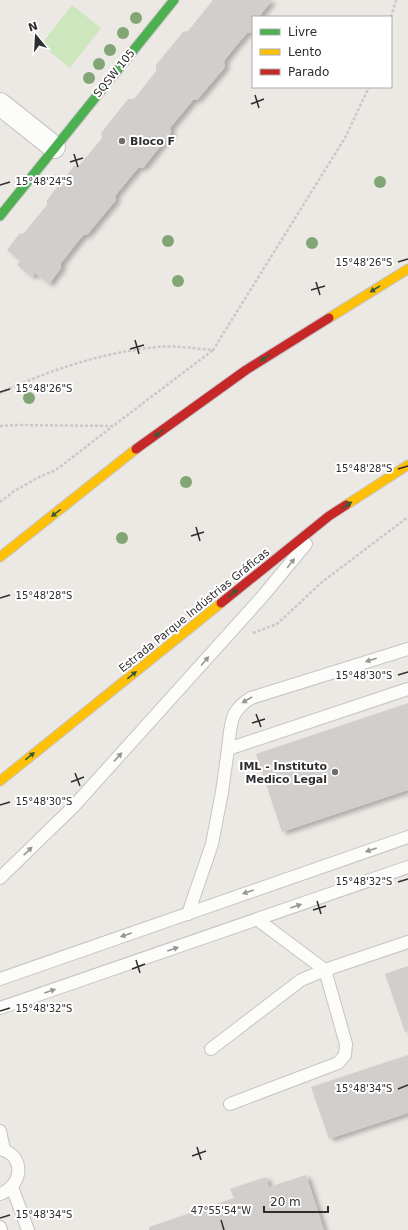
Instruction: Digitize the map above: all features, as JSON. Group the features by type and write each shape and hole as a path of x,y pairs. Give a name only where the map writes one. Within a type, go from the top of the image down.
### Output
{"main road":[{"name":"SQSW 105","path":"0,216 54,147 174,0"},
{"path":"0,556 135,450 246,370 408,268"},
{"name":"Estrada Parque Indústrias Gráficas","path":"0,781 329,516 408,465"}],"street":[{"path":"0,104 54,147"}],"lane":[{"path":"0,878 73,807 262,598 329,516"},
{"path":"188,914 212,844 222,792 233,716 238,707 251,698 408,649"},
{"path":"228,748 408,688"},
{"path":"0,979 408,837"},
{"path":"0,1008 408,867"},
{"path":"230,1104 338,1063 345,1055 346,1044 324,970 258,920"},
{"path":"210,1049 301,980 324,970 408,942"},
{"path":"0,1131 2,1149 14,1158 19,1169 18,1176 12,1188 0,1194"},
{"path":"12,1188 28,1230"}],"path":[{"path":"391,16 396,0"},
{"path":"0,502 13,492 37,478 56,470 213,350 346,138 369,88"},
{"path":"0,393 30,379 102,356 160,346 213,350"},
{"path":"0,426 113,426"},
{"path":"224,639 232,641 277,624 322,582 408,517"}],"green space":[{"path":"72,5 101,28 70,68 41,45"}],"building":[{"name":"Bloco F","path":"213,0 272,0 260,16 252,16 252,32 247,33 235,47 224,61 225,67 197,100 193,100 170,128 171,133 143,168 138,168 115,196 116,200 87,235 84,235 80,239 61,263 61,268 49,284 35,273 32,277 17,265 20,261 7,250 19,234 24,233 47,205 47,200 74,166 79,166 102,138 101,133 128,99 134,99 156,71 156,65 183,32 188,31"},
{"name":"IML - Instituto Medico Legal","path":"408,703 408,790 282,832 256,754"},
{"path":"408,966 408,1031 405,1032 385,974"},
{"path":"408,1055 408,1113 329,1139 311,1087"},
{"path":"306,1175 324,1230 149,1230 149,1227 234,1198 230,1189 266,1177 269,1187"}],"traffic: fast":[{"path":"0,216 174,0"}],"traffic: slow":[{"path":"329,318 408,269"},
{"path":"0,557 136,449"},
{"path":"346,505 408,465"},
{"path":"0,781 221,603"}],"traffic: jam":[{"path":"136,449 246,370 329,318"},
{"path":"221,603 329,516 346,505"}],"place":[{"name":"Bloco F","path":"122,141"},
{"name":"IML - Instituto Medico Legal","path":"335,772"}]}
